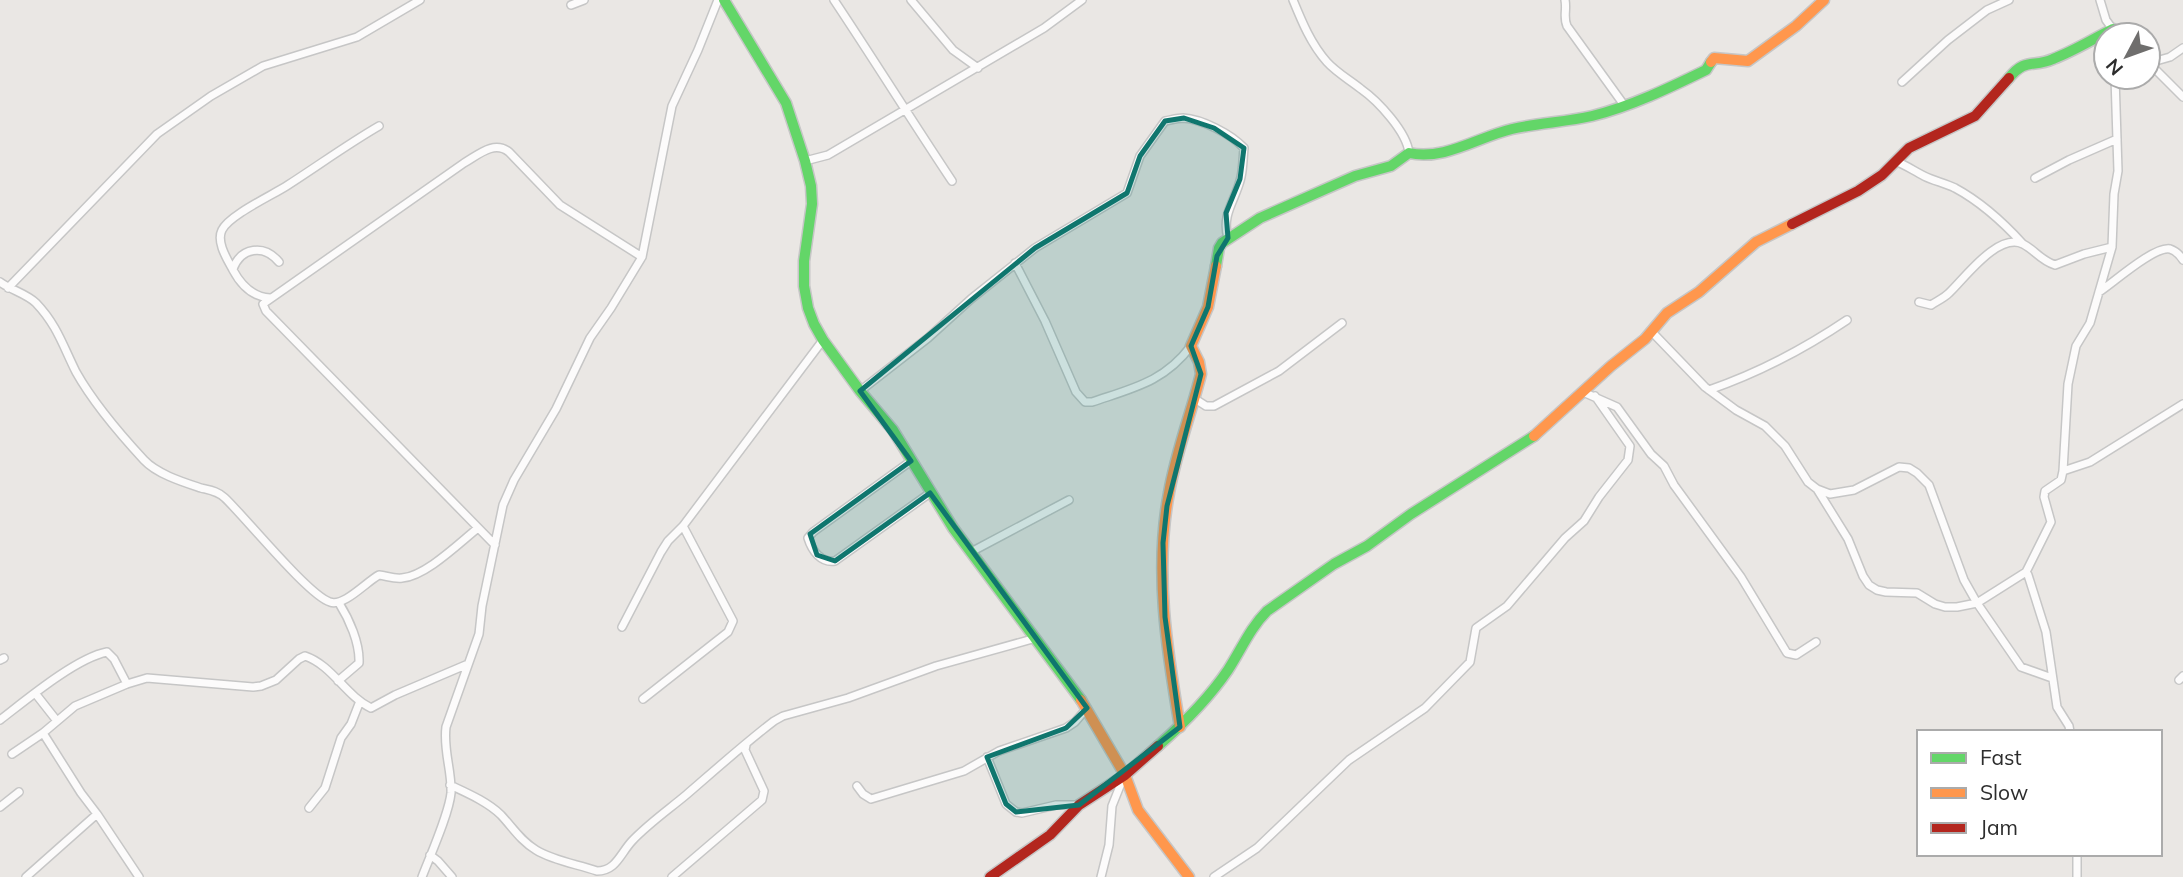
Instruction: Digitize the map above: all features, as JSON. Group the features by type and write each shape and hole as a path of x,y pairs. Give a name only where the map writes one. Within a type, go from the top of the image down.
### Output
{"street":[{"path":"8,288 157,134 180,117 237,79 263,66 357,37 421,0"},
{"path":"571,5 584,0"},
{"path":"721,0 786,103 805,161 813,204 804,261 804,286 808,309 822,340 893,430 930,493 971,552 1087,708 1125,775 1142,817 1189,877"},
{"path":"422,877 448,806 450,785 444,742 446,727 479,634 482,606 503,505 514,480 556,410 590,338 642,257 672,106 721,0"},
{"path":"834,0 952,181"},
{"path":"911,0 953,50 978,68"},
{"path":"1293,0 1314,46 1328,63 1374,99 1400,131 1408,145 1409,153"},
{"path":"1564,0 1564,19 1567,26 1624,105"},
{"path":"1015,263 1045,321 1076,392 1085,402 1092,402 1135,388 1178,363 1191,346 1208,307 1219,248 1228,238 1260,218 1355,176 1391,166 1409,153 1422,156 1458,148 1511,129 1592,116 1655,95 1706,70 1714,58 1748,61 1796,26 1824,0"},
{"path":"1902,82 1987,10 2009,0"},
{"path":"2100,0 2107,21"},
{"path":"805,161 828,155 978,68 1044,28 1077,1"},
{"path":"990,877 1050,835 1079,805 1125,775 1180,727 1227,672 1258,620 1267,611 1334,564 1367,546 1411,514 1524,443 1652,332 1667,313 1699,292 1756,242 1858,191 1882,175 1917,143 1975,116 2022,65 2050,61 2092,43"},
{"path":"2162,59 2183,48"},
{"path":"2162,76 2183,97"},
{"path":"1817,489 1848,539 1863,576 1870,585 1886,592 1917,593 1945,607 1977,603 2025,572 2051,522 2044,497 2045,491 2061,480 2063,471 2068,384 2076,346 2090,323 2112,247 2118,170 2115,91"},
{"path":"860,391 928,338 1015,263 1045,241 1122,198 1130,186 1140,156 1165,121 1184,118 1234,137 1244,148 1240,179 1226,213 1225,228 1228,238"},
{"path":"271,298 260,297 249,290 233,269 220,243 221,231 230,219 289,185 344,146 379,126"},
{"path":"2035,178 2117,139"},
{"path":"495,545 266,312 263,304 464,163 495,146 502,146 509,152 561,205 642,257"},
{"path":"1895,161 1972,199 2039,257 2055,265 2112,247"},
{"path":"1919,302 1931,305 1948,295 1988,252 2015,243 2024,244"},
{"path":"233,269 242,255 257,249 273,255 279,262"},
{"path":"2099,293 2151,254 2161,250 2169,249 2179,254 2183,260"},
{"path":"0,282 34,301 54,325 91,396 146,463 167,475 218,492 323,599 339,603 379,575 399,579 413,576 478,528"},
{"path":"1709,390 1746,377 1813,343 1847,320"},
{"path":"1195,399 1206,406 1214,405 1279,371 1342,323"},
{"path":"1652,332 1709,390 1735,410 1765,426 1785,446 1808,482 1817,489 1830,494 1854,491 1899,467 1909,468 1917,473 1929,485 1964,580 1977,603 2021,667 2052,678"},
{"path":"622,628 668,541 683,526 822,340"},
{"path":"1180,727 1171,680 1165,617 1163,543 1167,506 1201,374 1199,362 1191,346"},
{"path":"1583,392 1617,407 1651,454 1664,466 1674,485 1741,578 1787,653 1796,655 1816,642"},
{"path":"1214,877 1257,848 1312,798 1338,769 1425,708 1470,662 1476,628 1507,606 1565,538 1584,521 1628,460 1630,446 1595,396"},
{"path":"2063,471 2090,462 2183,404"},
{"path":"911,461 813,532 808,538 809,543 822,559 835,561 930,493"},
{"path":"971,552 1069,500"},
{"path":"643,699 732,627 733,621 683,526"},
{"path":"2025,572 2046,632 2057,707 2070,730"},
{"path":"338,681 359,663 359,653 346,614 339,603"},
{"path":"606,877 632,841 654,820 783,716 848,698 936,666 1036,638"},
{"path":"0,720 88,657 107,652 114,659 127,684"},
{"path":"12,754 75,706 147,678 261,686 276,680 305,656 321,665 360,701 372,708 395,695 468,664"},
{"path":"35,693 57,721"},
{"path":"309,808 325,788 341,738 351,724 360,701"},
{"path":"857,786 863,794 872,799 964,771 999,751 1066,728 1087,708"},
{"path":"43,733 135,875"},
{"path":"672,877 762,800 764,791 745,750 746,746"},
{"path":"987,757 1006,804 1016,812 1023,813 1056,805 1079,805"},
{"path":"1101,877 1109,845 1112,806 1125,775"},
{"path":"450,785 467,792 499,813 526,843 549,857 597,871 612,869"},
{"path":"0,807 19,792"},
{"path":"26,877 97,814"},
{"path":"430,855 452,877"},
{"path":"2077,856 2077,877"}],"highlighted area":[{"path":"1184,118 1214,128 1244,148 1240,179 1226,213 1228,238 1217,256 1208,307 1191,346 1201,374 1167,506 1163,543 1165,617 1180,727 1079,805 1016,812 1006,804 987,757 1066,728 1087,708 930,493 835,561 817,555 810,534 911,461 860,391 1035,248 1127,193 1140,156 1165,121"}],"traffic: fast":[{"path":"724,0 786,103 805,161 812,204 804,261 804,286 814,324 860,391 893,430 953,528 1081,700"},
{"path":"2009,78 2020,67 2046,62 2092,40"},
{"path":"1216,266 1222,243 1260,218 1355,176 1391,166 1409,153 1435,154 1512,129 1607,112 1692,77 1706,70 1711,62"},
{"path":"1158,746 1213,691 1267,611 1334,564 1367,546 1411,514 1534,436"}],"traffic: slow":[{"path":"1711,62 1714,58 1748,61 1796,26 1824,0"},
{"path":"1534,436 1645,339 1667,313 1699,292 1756,242 1792,224"},
{"path":"1180,727 1164,610 1162,581 1165,522 1176,463 1201,374 1199,362 1191,346 1208,307 1216,266"},
{"path":"1081,700 1125,775 1138,810 1189,877"}],"traffic: jam":[{"path":"1792,224 1858,191 1882,175 1909,148 1975,116 2009,78"},
{"path":"990,877 1050,835 1079,805 1125,775 1158,746"}]}
